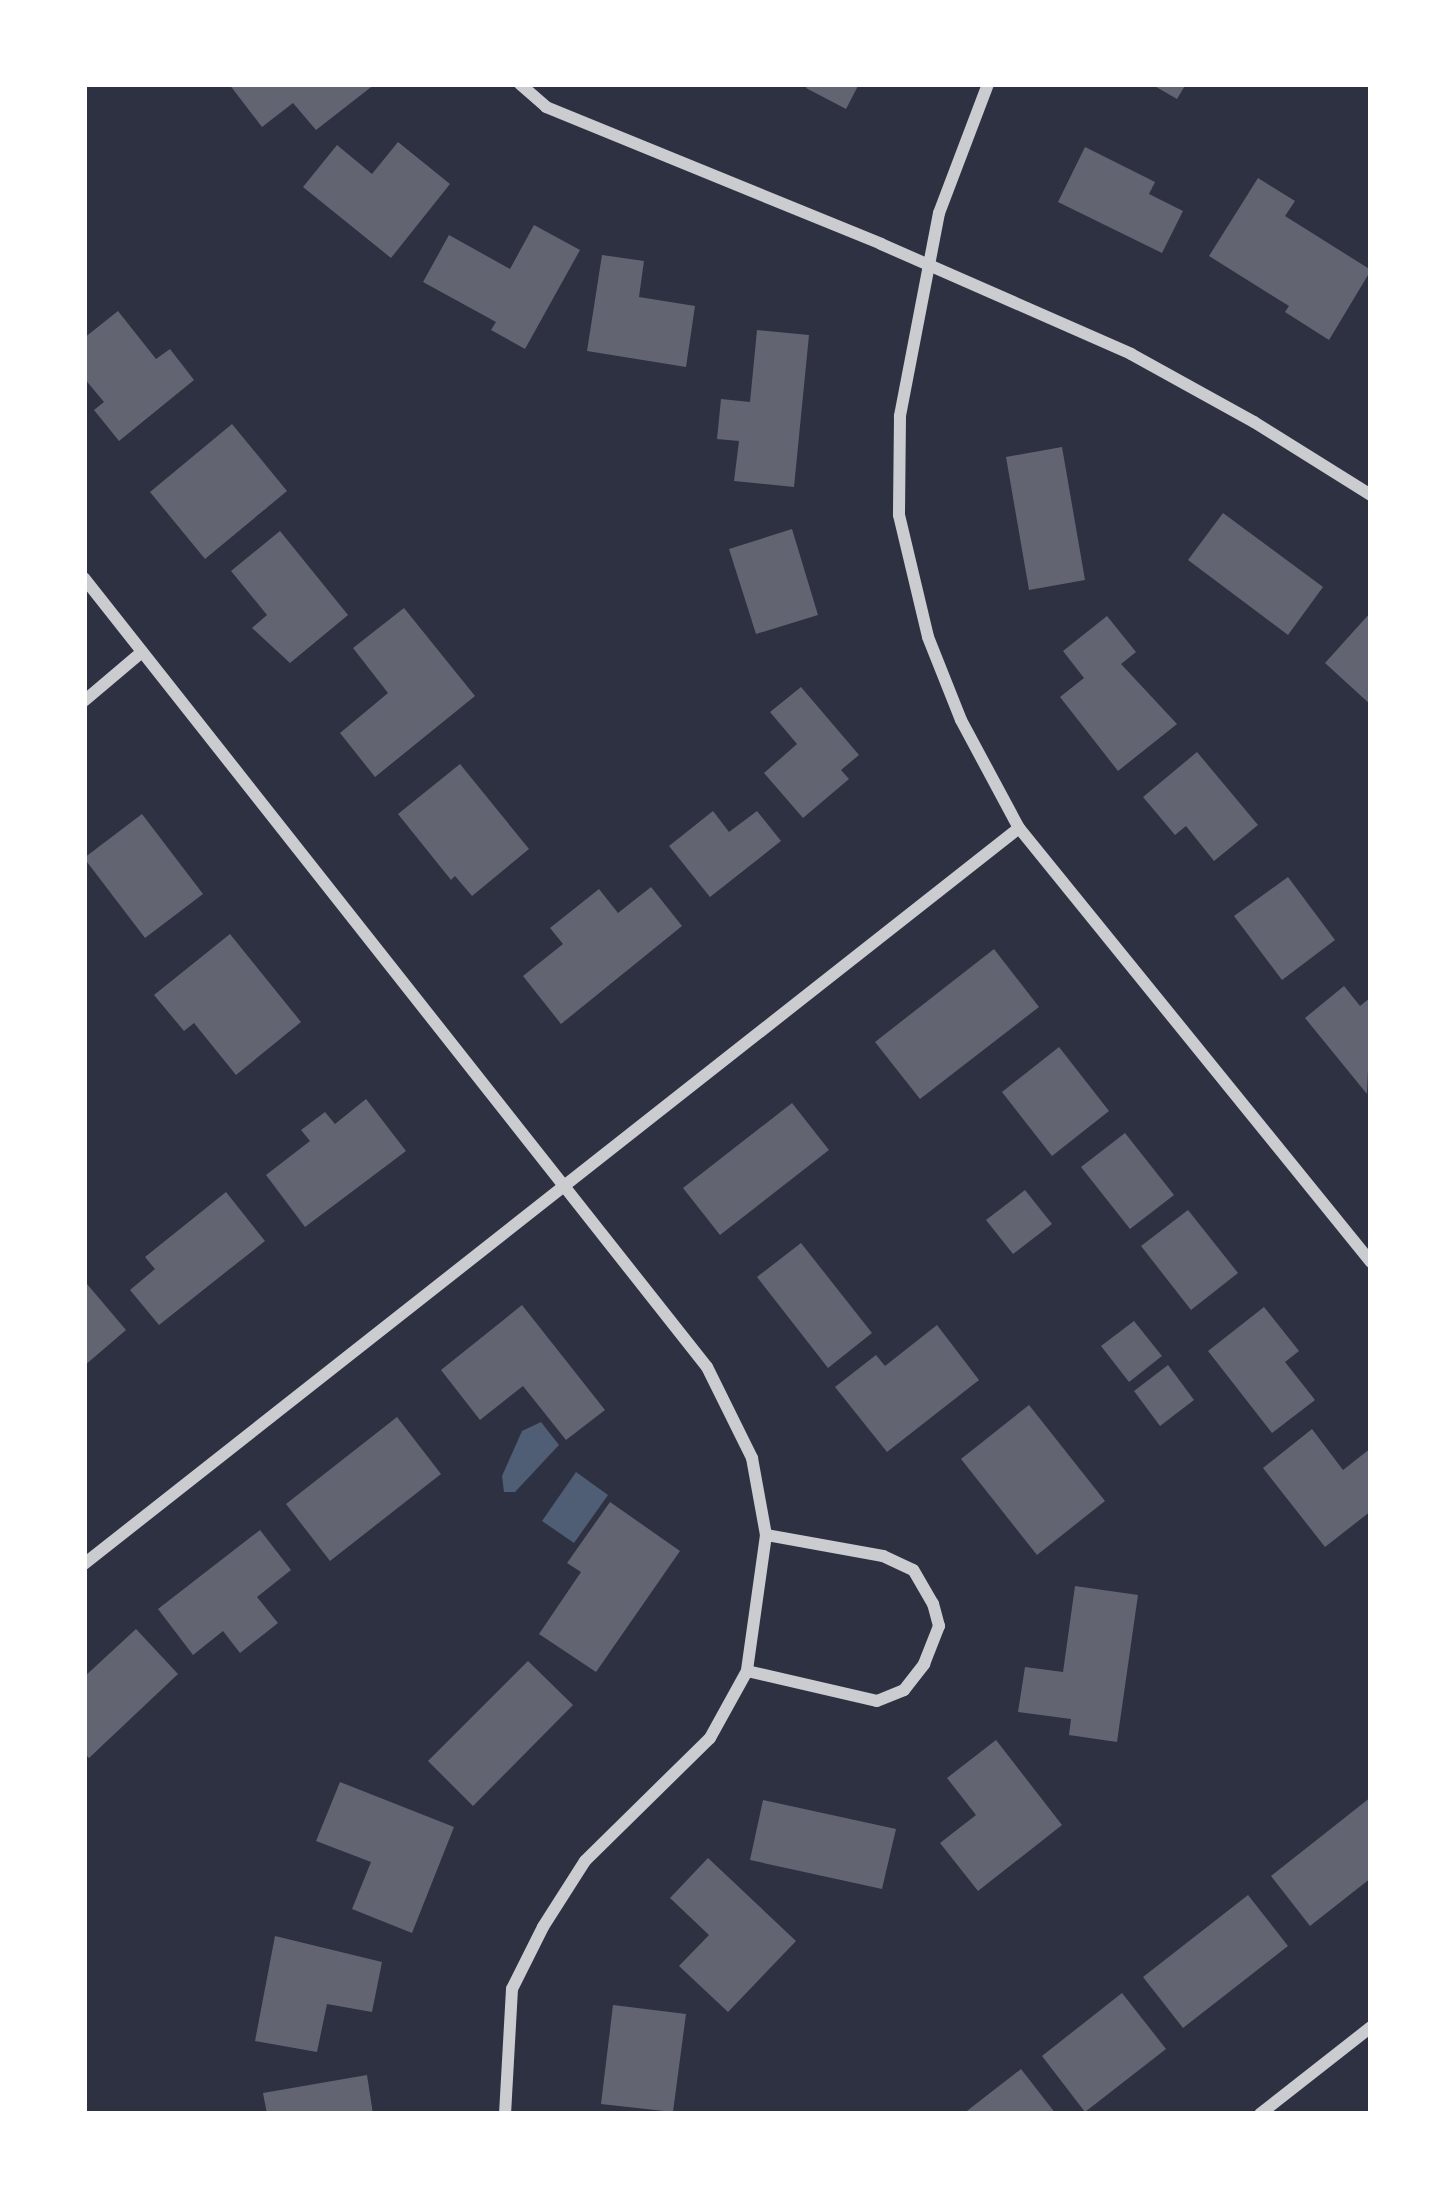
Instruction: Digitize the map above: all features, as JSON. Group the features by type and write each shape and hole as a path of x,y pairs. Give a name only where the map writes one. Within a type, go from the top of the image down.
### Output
{"street":[{"path":"520,84 547,107 1131,354 1254,422 1371,495"},
{"path":"988,84 940,214 900,416 899,515 928,638 961,719 1019,828 1371,1262"},
{"path":"84,578 569,1185 707,1367 752,1458 766,1535 747,1671 710,1738 585,1861 543,1927 512,1989 505,2114"},
{"path":"84,701 142,652"},
{"path":"84,1564 1019,828"},
{"path":"747,1671 877,1701 904,1690 924,1664 938,1626 933,1604 913,1570 883,1556 766,1535"},
{"path":"1260,2114 1371,2027"}],"water":[{"path":"541,1422 559,1445 515,1492 504,1492 502,1476 522,1431"},
{"path":"576,1472 608,1495 574,1543 542,1521"}],"building":[{"path":"229,84 375,84 316,130 293,103 262,127"},
{"path":"809,84 859,84 846,109 806,88"},
{"path":"1151,84 1186,84 1177,99"},
{"path":"398,142 450,184 391,258 303,187 337,145 372,174"},
{"path":"1085,147 1155,182 1149,194 1183,211 1162,253 1058,202"},
{"path":"1258,178 1295,201 1285,216 1371,270 1329,340 1285,312 1289,306 1209,256"},
{"path":"534,225 580,250 525,349 491,330 496,322 423,282 449,235 510,269"},
{"path":"602,255 644,261 639,297 695,306 686,367 587,351"},
{"path":"118,311 156,359 170,349 194,380 119,441 94,410 104,402 84,378 84,338"},
{"path":"757,330 809,335 794,487 734,481 739,441 717,439 721,399 750,402"},
{"path":"232,424 287,491 205,559 150,492"},
{"path":"1062,447 1085,580 1029,590 1006,457"},
{"path":"1223,513 1323,587 1288,635 1188,560"},
{"path":"792,529 818,615 756,634 729,549"},
{"path":"280,531 348,615 290,663 252,628 267,615 231,571"},
{"path":"404,608 475,696 375,777 340,733 388,693 353,648"},
{"path":"1371,612 1371,705 1325,663"},
{"path":"1107,616 1136,652 1121,664 1177,724 1118,771 1060,697 1084,678 1063,651"},
{"path":"801,687 859,755 841,770 849,779 803,818 764,773 797,744 770,712"},
{"path":"1197,752 1258,825 1214,861 1186,826 1175,835 1143,797"},
{"path":"460,764 529,849 472,896 455,876 451,880 398,814"},
{"path":"713,811 729,832 757,811 781,841 710,897 669,846"},
{"path":"142,814 203,894 145,938 84,858"},
{"path":"1288,877 1335,940 1282,980 1234,916"},
{"path":"651,887 682,926 561,1024 523,976 563,944 550,928 599,889 618,913"},
{"path":"230,934 301,1022 236,1075 194,1023 184,1031 154,995"},
{"path":"994,949 1039,1007 920,1099 875,1042"},
{"path":"1344,986 1360,1006 1371,997 1367,1094 1305,1018"},
{"path":"1059,1047 1109,1111 1052,1156 1002,1092"},
{"path":"366,1099 406,1151 305,1227 266,1175 310,1141 301,1130 325,1112 335,1124"},
{"path":"792,1103 829,1150 720,1235 683,1188"},
{"path":"1125,1133 1174,1195 1130,1229 1081,1167"},
{"path":"1025,1190 1052,1224 1013,1254 986,1220"},
{"path":"226,1192 265,1241 159,1325 130,1290 155,1269 145,1257"},
{"path":"1188,1210 1238,1273 1191,1310 1141,1246"},
{"path":"801,1243 872,1333 828,1368 757,1277"},
{"path":"87,1284 126,1330 84,1366 84,1287"},
{"path":"522,1305 605,1410 566,1440 523,1386 480,1420 441,1370"},
{"path":"1264,1307 1299,1351 1285,1362 1315,1400 1272,1433 1208,1351"},
{"path":"1134,1321 1162,1356 1129,1382 1101,1346"},
{"path":"937,1325 979,1380 887,1452 835,1387 876,1355 885,1366"},
{"path":"1168,1365 1194,1400 1160,1426 1134,1391"},
{"path":"1029,1405 1105,1501 1037,1555 961,1459"},
{"path":"397,1417 441,1474 330,1561 286,1504"},
{"path":"1312,1429 1343,1470 1371,1448 1371,1511 1325,1547 1263,1468"},
{"path":"610,1502 680,1551 596,1672 539,1634 581,1572 567,1563"},
{"path":"260,1530 291,1570 257,1597 278,1623 240,1653 223,1631 193,1655 158,1609"},
{"path":"1075,1586 1138,1595 1117,1742 1069,1735 1071,1719 1018,1712 1025,1667 1063,1672"},
{"path":"136,1629 178,1674 89,1758 84,1753 84,1677"},
{"path":"528,1661 573,1705 473,1806 428,1761"},
{"path":"996,1740 1062,1825 978,1891 940,1843 976,1815 947,1778"},
{"path":"340,1782 454,1827 412,1933 352,1909 371,1862 316,1841"},
{"path":"1371,1797 1371,1878 1310,1926 1271,1876"},
{"path":"763,1800 896,1829 882,1889 750,1860"},
{"path":"708,1858 796,1941 728,2012 679,1966 709,1935 670,1898"},
{"path":"1248,1895 1288,1946 1183,2028 1143,1977"},
{"path":"275,1936 382,1962 372,2012 327,2004 317,2052 255,2041"},
{"path":"1122,1993 1166,2049 1085,2112 1042,2056"},
{"path":"613,2005 686,2014 673,2112 601,2104"},
{"path":"1021,2069 1056,2114 963,2114"},
{"path":"367,2075 373,2114 267,2114 263,2093"}]}
